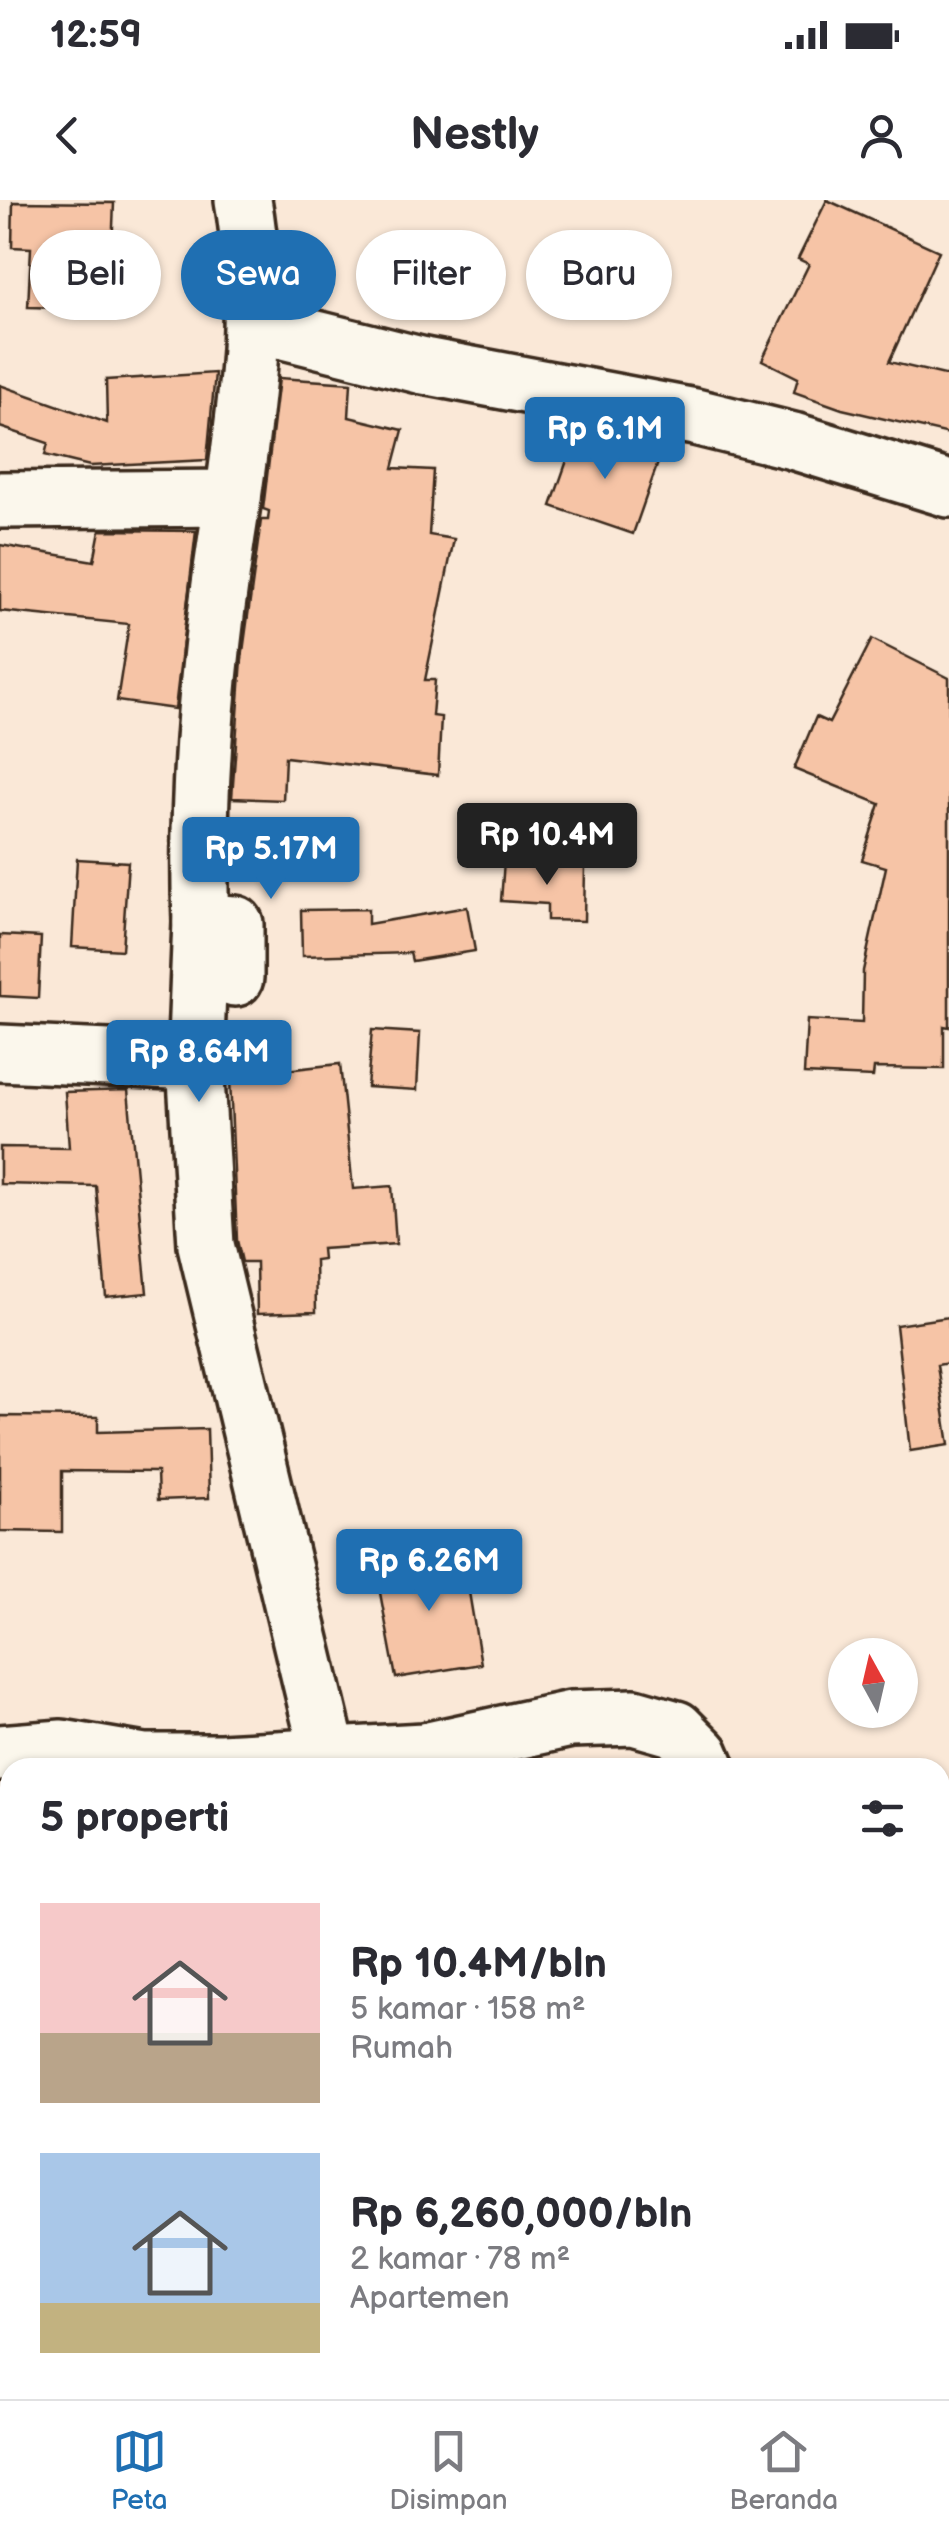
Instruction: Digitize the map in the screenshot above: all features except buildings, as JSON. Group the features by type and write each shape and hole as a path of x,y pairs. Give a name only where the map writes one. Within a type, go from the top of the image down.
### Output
{"street":[{"path":"244,200 252,323 250,380 219,588 197,846 201,922 195,1062 206,1245 328,1754"},
{"path":"252,323 424,366 695,417 794,441 949,489"},
{"path":"0,500 233,498"},
{"path":"201,922 235,924 235,978"},
{"path":"0,1053 195,1062"},
{"path":"265,1758 424,1751 571,1720 634,1717 676,1729 703,1758"},
{"path":"0,1754 62,1748 121,1758"}]}
